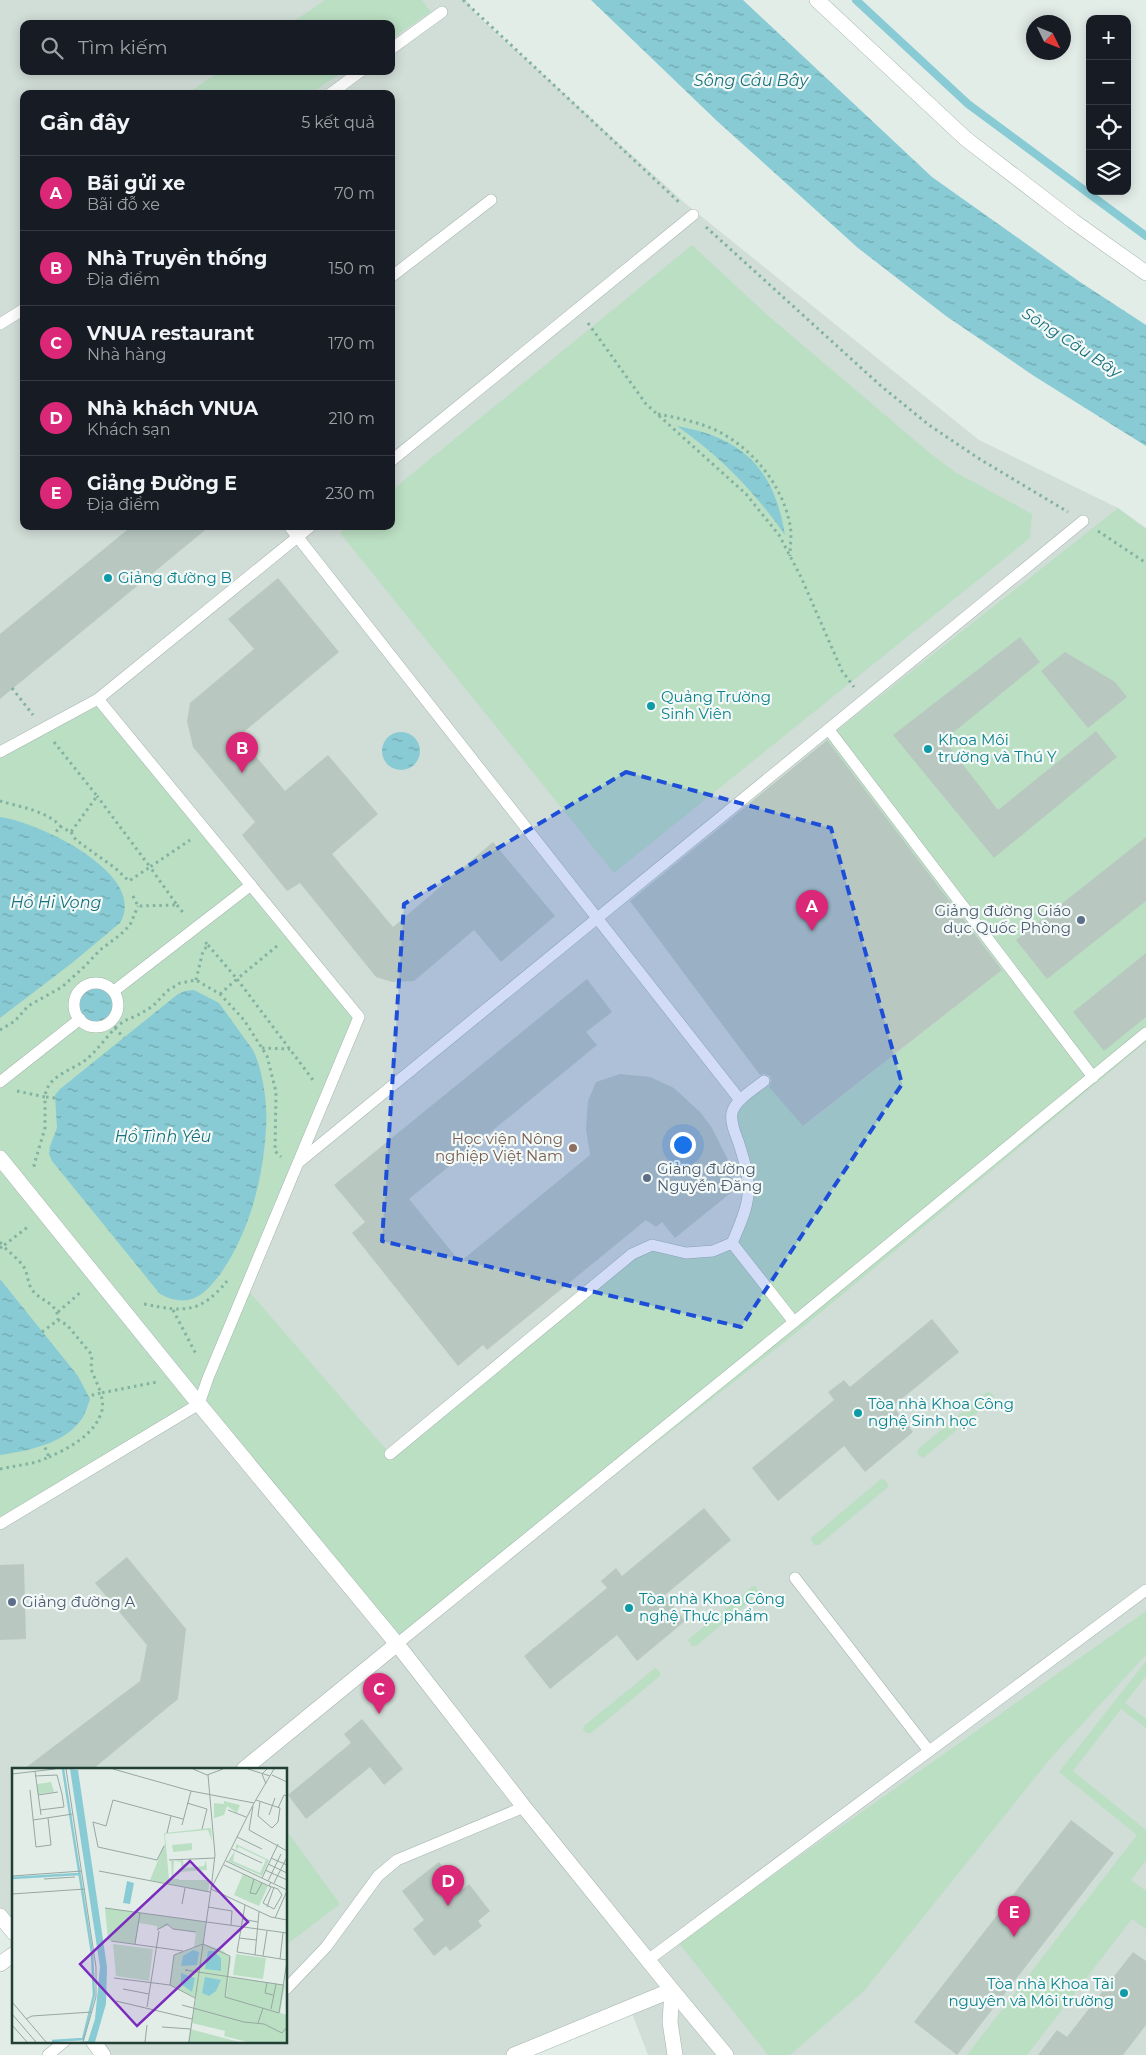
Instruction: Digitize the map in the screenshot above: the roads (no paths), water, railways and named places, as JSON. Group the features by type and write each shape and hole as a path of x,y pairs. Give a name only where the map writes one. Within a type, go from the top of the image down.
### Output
{"street":[{"path":"816,0 966,139 1146,274"},
{"path":"0,1158 396,1644 524,1806 726,2055"},
{"path":"245,1768 396,1644"},
{"path":"0,1916 12,1931"},
{"path":"0,1964 12,1955"},
{"path":"514,2055 672,1990"},
{"path":"672,1990 670,2022 674,2055"},
{"path":"94,2042 103,2055"}],"lane":[{"path":"395,46 442,12"},
{"path":"335,90 356,75"},
{"path":"395,274 491,200"},
{"path":"395,458 693,215"},
{"path":"0,324 20,312"},
{"path":"298,1164 1083,520"},
{"path":"292,530 740,1100"},
{"path":"0,752 98,699 306,530"},
{"path":"0,1524 199,1404 208,1378 359,1017 98,699"},
{"path":"828,730 1093,1077"},
{"path":"114,991 251,885"},
{"path":"99,983 107,985 114,991 119,1007 111,1022 95,1027 86,1024 80,1019 75,1012 74,1003 82,988 90,984 99,983"},
{"path":"3,1080 80,1019"},
{"path":"396,1644 794,1322 1146,1033"},
{"path":"390,1454 632,1254 652,1245 686,1253 713,1251 732,1243 743,1219 749,1193 749,1177 733,1126 732,1112 740,1100 764,1081"},
{"path":"732,1243 794,1322"},
{"path":"795,1578 929,1751"},
{"path":"648,1960 1146,1590"},
{"path":"288,1986 326,1947 378,1876 397,1860 524,1806"},
{"path":"48,2055 64,2042"}],"water":[{"name":"Sông Cầu Bây","path":"591,0 743,0 932,177 1080,282 1146,325 1146,446 1034,376 946,316 858,248 717,121"},
{"path":"677,426 700,431 720,439 737,448 752,460 773,491 785,535 762,504 736,476 708,450"},
{"path":"401,732 415,737 420,751 415,765 401,770 387,765 382,751 387,737"},
{"name":"Hồ Hi Vọng","path":"0,817 39,829 85,854 105,869 119,886 125,905 120,923 72,963 0,1018"},
{"path":"96,985 109,991 115,1004 109,1017 96,1023 83,1017 77,1004 83,991"},
{"name":"Hồ Tình Yêu","path":"194,990 219,1003 253,1050 260,1068 264,1088 266,1129 258,1185 240,1240 221,1273 202,1294 188,1300 179,1300 160,1294 52,1161 49,1154 57,1128 55,1095 60,1089 178,994"},
{"path":"0,1279 78,1376 90,1399 81,1420 65,1435 44,1445 0,1455"}],"waterway":[{"path":"856,0 968,104 1146,236"}],"place":[{"name":"Giảng đường B","path":"108,578"},
{"name":"Quảng Trường Sinh Viên","path":"651,706"},
{"name":"Khoa Môi trường và Thú Y","path":"928,749"},
{"name":"Nhà Truyền thống","path":"242,773"},
{"name":"Giảng đường Giáo dục Quốc Phòng","path":"1081,920"},
{"name":"Bãi gửi xe","path":"812,931"},
{"name":"Học viện Nông nghiệp Việt Nam","path":"573,1148"},
{"name":"Giảng đường Nguyễn Đăng","path":"647,1178"},
{"name":"Tòa nhà Khoa Công nghệ Sinh học","path":"858,1413"},
{"name":"Giảng đường A","path":"12,1602"},
{"name":"Tòa nhà Khoa Công nghệ Thực phẩm","path":"629,1608"},
{"name":"VNUA restaurant","path":"379,1714"},
{"name":"Nhà khách VNUA","path":"448,1906"},
{"name":"Giảng Đường E","path":"1014,1937"},
{"name":"Tòa nhà Khoa Tài nguyên và Môi trường","path":"1124,1993"}]}
